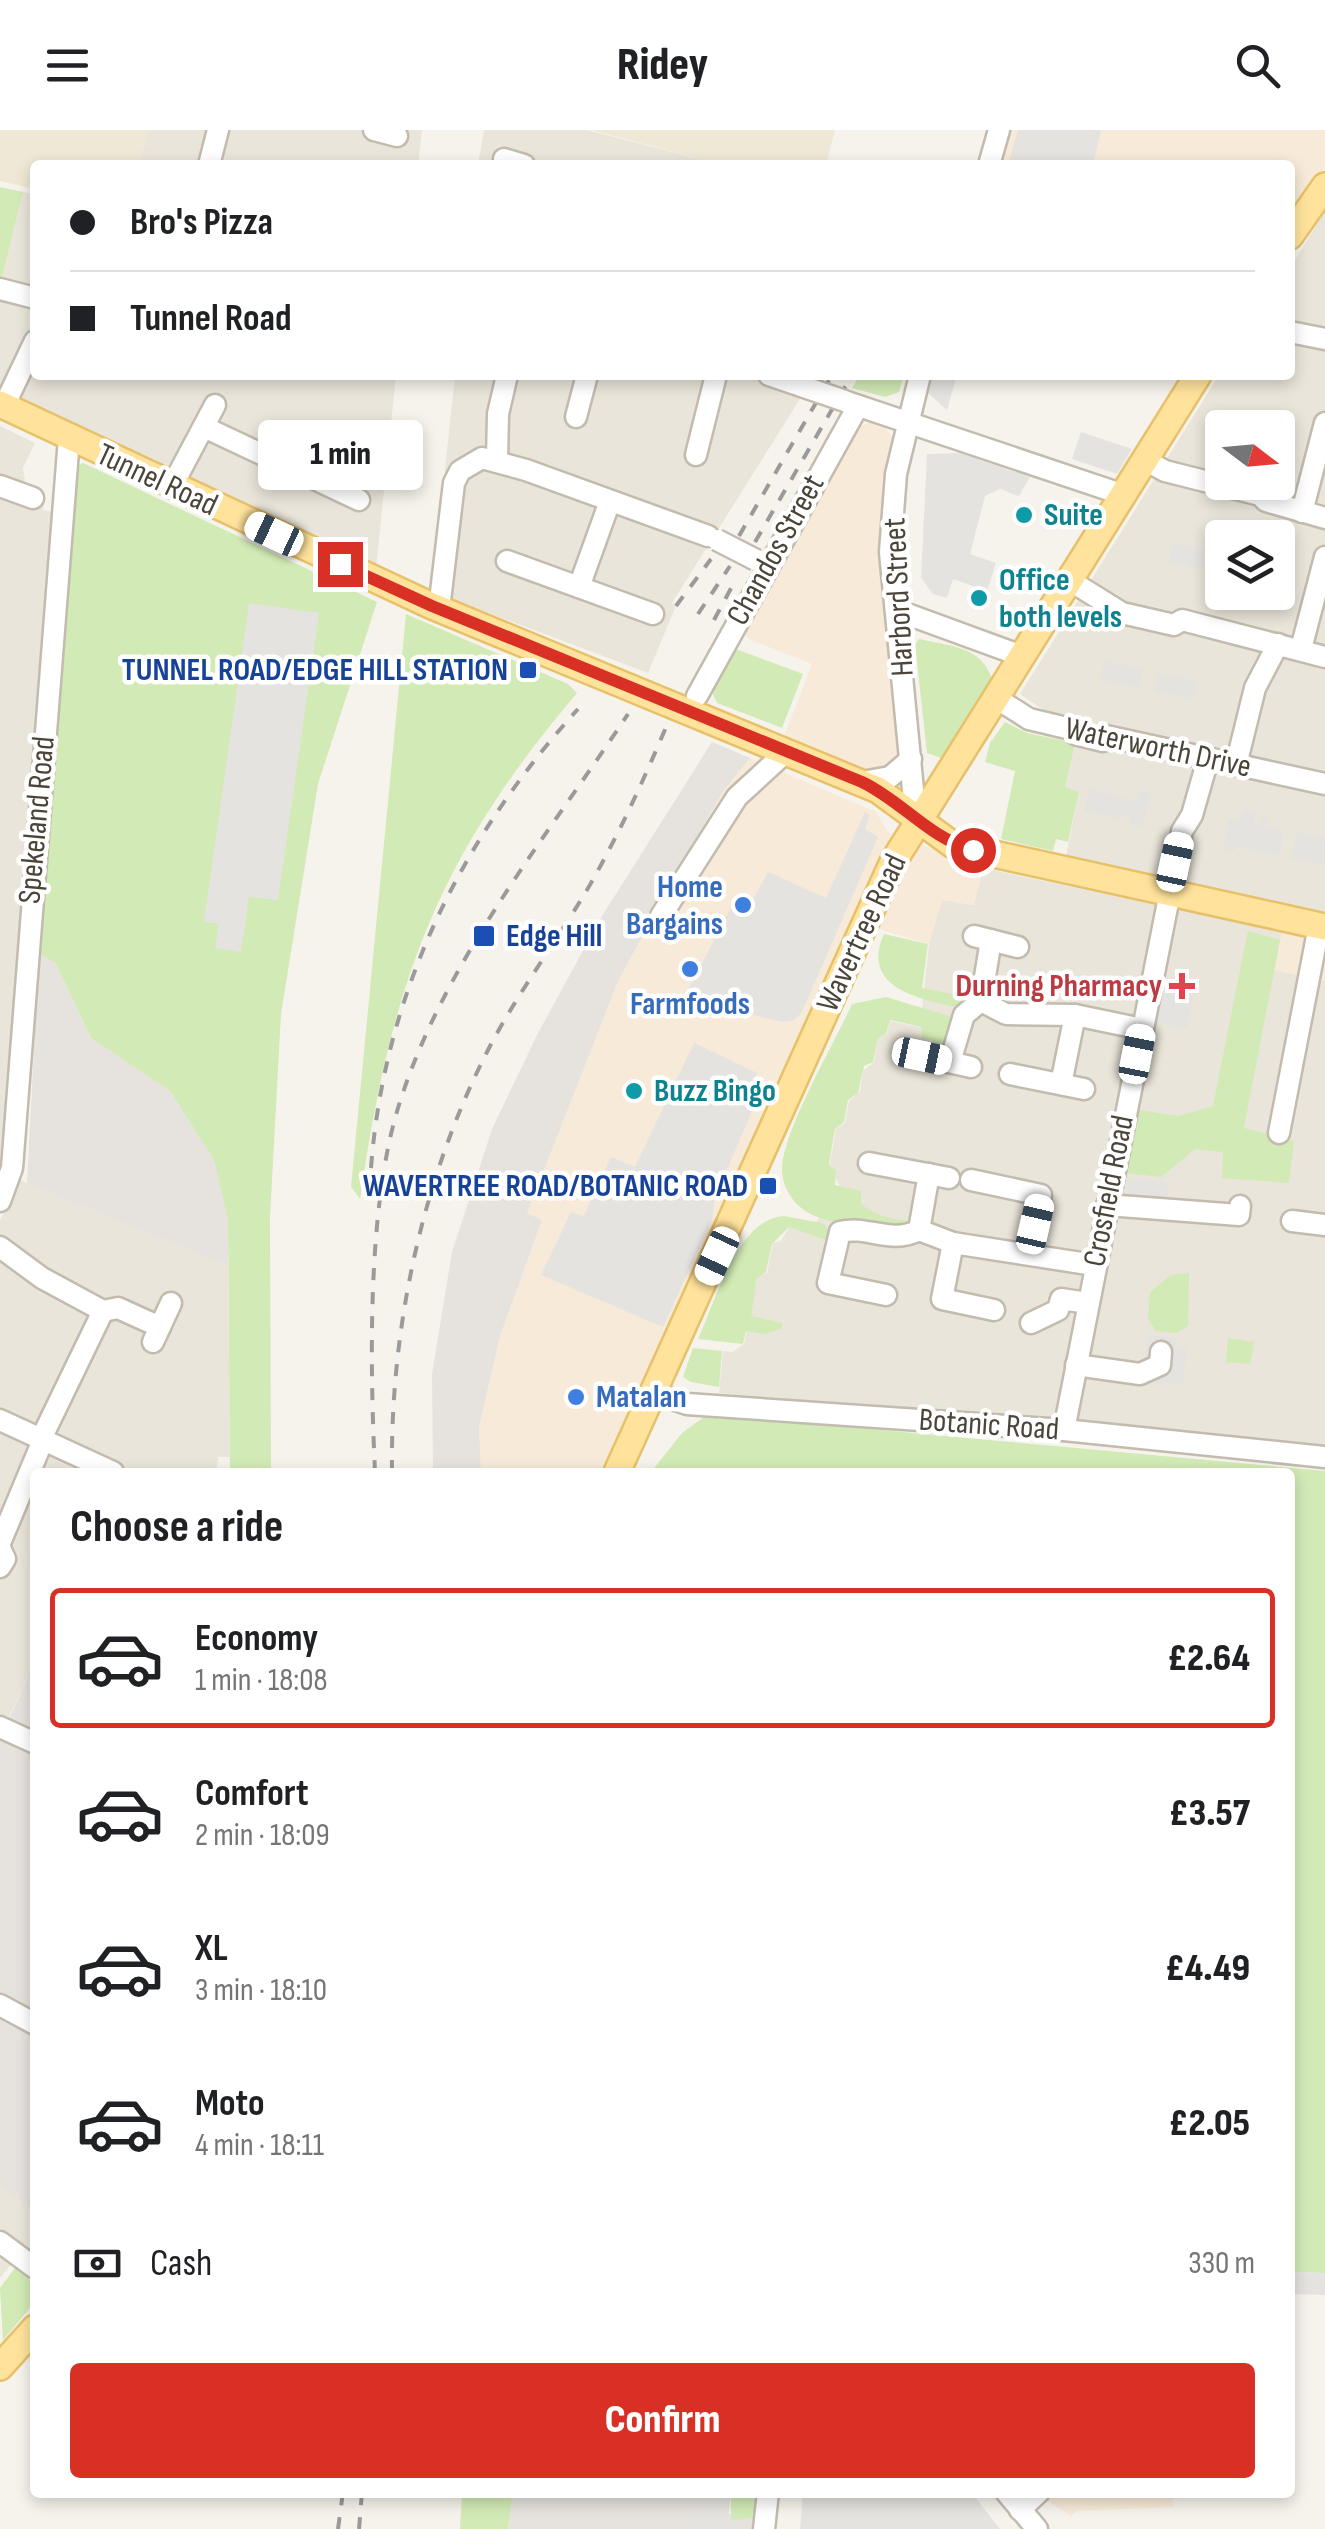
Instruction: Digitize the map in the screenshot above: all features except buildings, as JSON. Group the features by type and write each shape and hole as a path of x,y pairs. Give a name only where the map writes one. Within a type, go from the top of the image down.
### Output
{"main road":[{"path":"1295,229 1324,191"},
{"name":"Wavertree Road","path":"619,1468 887,876 916,821 1195,380"},
{"name":"Tunnel Road","path":"2,405 171,488 435,608 888,794 916,821 953,845 1322,926"},
{"path":"2,2363 30,2333"}],"street":[{"path":"210,160 218,130"},
{"path":"991,160 1000,130"},
{"path":"0,289 30,297"},
{"path":"1295,333 1325,339"},
{"path":"2,405 30,351"},
{"path":"497,460 507,416 507,380"},
{"path":"572,410 585,380"},
{"path":"696,455 715,380"},
{"path":"784,380 1121,494"},
{"name":"Harbord Street","path":"916,821 890,552 905,424 918,380"},
{"name":"Chandos Street","path":"697,696 762,563 852,403"},
{"path":"171,488 216,405"},
{"path":"1302,512 1325,423"},
{"path":"204,427 350,488"},
{"name":"Spekeland Road","path":"0,1201 12,1168 69,438"},
{"path":"435,608 454,483 470,464 482,458 497,460 713,538 762,563"},
{"path":"1143,459 1165,471 1260,495 1325,518"},
{"path":"15,492 22,471"},
{"path":"579,586 610,501"},
{"path":"1301,649 1325,557"},
{"path":"508,561 653,614"},
{"path":"1069,580 1122,613 1174,625 1182,620 1325,657"},
{"path":"896,610 1022,656"},
{"path":"1236,765 1255,688 1278,644"},
{"name":"Waterworth Drive","path":"996,698 1029,719 1072,729 1075,734 1103,741 1106,736 1325,784"},
{"path":"661,916 737,797 786,751"},
{"path":"862,782 890,777 911,759"},
{"name":"Crosfield Road","path":"1064,1430 1182,831 1192,814 1208,759"},
{"path":"1279,1133 1322,926"},
{"path":"980,1002 982,938 1018,947"},
{"path":"980,1002 1006,1014 1075,1015 1142,1028"},
{"path":"922,1055 961,1064 961,1024 966,1012 980,1002"},
{"path":"1062,1084 1075,1015"},
{"path":"1010,1074 1084,1089"},
{"path":"869,1163 939,1176 918,1230"},
{"path":"971,1180 1063,1200"},
{"path":"1028,1252 1041,1196"},
{"path":"1292,1221 1319,1224 1316,1200"},
{"path":"1107,1206 1240,1214 1240,1206"},
{"path":"828,1283 840,1232 851,1229 900,1238 918,1230 953,1243 1094,1265"},
{"path":"953,1243 932,1297 994,1310"},
{"path":"0,1247 34,1273 103,1311 118,1308 156,1335 171,1302"},
{"path":"806,1279 886,1295"},
{"path":"1032,1324 1058,1310 1061,1298 1088,1303"},
{"path":"31,1468 103,1311"},
{"path":"1076,1365 1140,1374 1160,1365 1161,1352"},
{"name":"Botanic Road","path":"654,1394 687,1404 1064,1430 1325,1457"},
{"path":"0,1420 104,1468"},
{"path":"628,1468 636,1434"},
{"path":"0,1566 5,1556 0,1546 30,1470"},
{"path":"0,1727 30,1741"},
{"path":"0,2005 30,2021"},
{"path":"0,2242 30,2264"},
{"path":"764,2529 767,2498"},
{"path":"1011,2498 1037,2529"},
{"path":"1020,2510 1032,2498"}],"shaded area":[{"path":"0,130 148,130 140,160 30,160 30,188 0,181"},
{"path":"148,130 422,130 419,160 140,160"},
{"path":"484,130 587,130 704,160 479,160"},
{"path":"591,130 835,130 827,160 704,160"},
{"path":"1002,130 1325,130 1325,168 1295,212 1295,160 993,160"},
{"path":"1018,130 1101,130 1094,160 1009,160"},
{"path":"23,192 30,194 30,380 395,380 376,568 0,391 0,283"},
{"path":"1325,211 1325,917 1065,861 1079,792 1065,788 1074,743 1051,715 1020,694 1216,380 1295,380 1295,260"},
{"path":"454,380 812,380 672,603 676,606 648,673 449,598 463,487 444,478"},
{"path":"932,380 956,380 947,410 928,393"},
{"path":"870,422 882,425 893,437 883,588 889,656 906,743 889,770 865,772 783,739 812,664 749,639 744,632 852,430"},
{"path":"0,426 35,443 23,468 26,488 44,501 43,510 53,512 9,1154 0,1153"},
{"path":"1081,432 1132,449 1117,474 1072,459"},
{"path":"960,453 1030,477 1019,496 1000,489 985,496 970,554 996,563 987,591 953,579 947,598 933,594 921,578 927,454"},
{"path":"1173,543 1205,550 1205,569 1169,562"},
{"path":"249,603 319,613 278,900 249,897 241,952 215,948 219,924 204,922"},
{"path":"1104,661 1143,669 1139,688 1100,680"},
{"path":"1158,673 1197,681 1194,699 1154,691"},
{"path":"712,742 750,758 722,793 619,979 527,1213 542,1220 500,1336 479,1427 481,1468 433,1468 432,1374 452,1252 492,1129 538,1033 602,916"},
{"path":"750,758 876,812 888,832 983,868 974,905 942,900 929,944 852,921 728,1194 724,1218 602,1468 481,1468 479,1427 500,1336 542,1220 527,1213 619,979 722,793"},
{"path":"1089,788 1134,801 1141,791 1152,794 1142,827 1129,824 1130,817 1123,815 1122,820 1084,811"},
{"path":"1243,810 1255,812 1254,824 1260,825 1262,816 1268,817 1266,827 1284,830 1279,855 1236,847 1235,852 1223,849 1229,819 1241,821"},
{"path":"865,812 870,815 865,829 878,837 802,1012 794,1020 783,1022 720,1007 688,990 731,908 745,914 768,872 826,898"},
{"path":"1297,832 1325,838 1325,865 1291,858"},
{"path":"983,868 1282,932 1275,970 1325,981 1325,1448 719,1393 723,1351 732,1352 744,1344 758,1275 767,1273 773,1243 781,1241 789,1227 809,1232 840,1188 830,1163 836,1129 845,1123 849,1101 860,1091 863,1071 874,1062 878,1038 887,1034 890,1021 920,1027 929,944 942,900 974,905"},
{"path":"1282,932 1325,942 1325,981 1275,970"},
{"path":"39,953 56,964 91,1038 170,1091 214,1160 228,1219 228,1266 27,1183"},
{"path":"1162,990 1194,996 1187,1028 1155,1022"},
{"path":"694,1043 757,1073 753,1082 763,1086 715,1197 712,1219 663,1327 541,1275 571,1212 584,1216 611,1157 635,1167"},
{"path":"1128,1178 1167,1182 1169,1203 1126,1200"},
{"path":"20,1180 228,1266 230,1457 218,1457 217,1468 30,1468 30,1673 6,1723 0,1721 0,1221"},
{"path":"1147,1335 1176,1338 1176,1347 1187,1348 1183,1385 1143,1382"},
{"path":"30,1673 30,2208 0,2185 0,1738"},
{"path":"0,2185 30,2208 30,2257 22,2251 0,2278"},
{"path":"1295,2272 1325,2273 1325,2295 1295,2294"},
{"path":"512,2498 730,2498 728,2514 758,2513 756,2529 508,2529"},
{"path":"701,2498 730,2498 727,2529 696,2529"},
{"path":"803,2498 976,2498 1000,2529 800,2529"},
{"path":"1044,2498 1173,2498 1173,2507 1076,2511 1071,2516"}],"green space":[{"path":"0,187 23,192 1,281 0,280"},
{"path":"857,380 903,380 899,392 885,397 852,388"},
{"path":"83,463 377,602 318,784 281,1014 270,1217 271,1468 230,1468 228,1220 214,1160 170,1091 91,1038 56,964 39,953 73,468"},
{"path":"406,614 568,684 577,693 488,812 427,928 387,1053 360,1199 351,1187"},
{"path":"919,639 972,654 981,660 992,679 941,758 927,753 915,644"},
{"path":"733,648 803,674 782,728 717,703 711,690"},
{"path":"1005,722 1027,733 1075,743 1065,787 1079,792 1068,842 1056,839 1053,851 1001,839 1015,771 985,762 990,743"},
{"path":"1248,931 1280,940 1244,1128 1294,1141 1289,1183 1222,1178 1223,1152 1195,1149 1161,1177 1126,1173 1139,1110 1179,1116 1213,1106"},
{"path":"884,934 928,944 922,988 972,998 956,1007 925,1000 897,987 880,967"},
{"path":"886,997 952,1020 943,1052 933,1053 933,1040 921,1039 922,1027 890,1020 886,1034 878,1038 873,1062 864,1066 858,1093 848,1100 844,1122 835,1129 829,1164 836,1171 835,1185 861,1191 861,1203 878,1214 910,1219 896,1228 816,1217 792,1199 782,1174 792,1130 852,1004"},
{"path":"784,1216 822,1223 830,1231 826,1240 789,1227 772,1244 766,1272 757,1278 751,1316 783,1323 781,1329 764,1334 746,1331 743,1344 698,1339 741,1246 753,1231"},
{"path":"1189,1273 1188,1326 1176,1333 1156,1331 1148,1319 1150,1292 1171,1275"},
{"path":"1228,1338 1254,1342 1250,1364 1226,1362"},
{"path":"693,1348 722,1351 719,1387 683,1377"},
{"path":"708,1414 1293,1468 654,1468 682,1433"},
{"path":"1295,1468 1325,1471 1325,2273 1295,2272"},
{"path":"15,2268 30,2280 30,2308 3,2340 0,2288"},
{"path":"462,2498 512,2498 508,2529 460,2529"},
{"path":"731,2498 759,2498 755,2518 731,2520"}],"railway":[{"path":"739,536 829,380"},
{"path":"755,542 849,380"},
{"path":"676,606 711,559"},
{"path":"698,614 730,566"},
{"path":"714,620 736,579"},
{"path":"371,1168 379,1103 393,1040 436,921 499,810 578,709"},
{"path":"375,1468 372,1337 376,1240 388,1149 398,1108 417,1055 468,953 628,714"},
{"path":"392,1468 404,1310 414,1256 444,1151 487,1052 602,864 667,725"},
{"path":"338,2529 342,2498"},
{"path":"359,2529 362,2498"}],"place":[{"name":"Suite","path":"1024,515"},
{"name":"Office both levels","path":"979,598"},
{"name":"TUNNEL ROAD/EDGE HILL STATION","path":"528,670"},
{"name":"Home Bargains","path":"743,905"},
{"name":"Edge Hill","path":"484,936"},
{"name":"Farmfoods","path":"690,969"},
{"name":"Durning Pharmacy","path":"1182,986"},
{"name":"Buzz Bingo","path":"634,1091"},
{"name":"WAVERTREE ROAD/BOTANIC ROAD","path":"768,1186"},
{"name":"Matalan","path":"576,1397"}],"route":[{"path":"340,564 432,606 862,782 888,794 916,821 953,845 973,850"}]}
